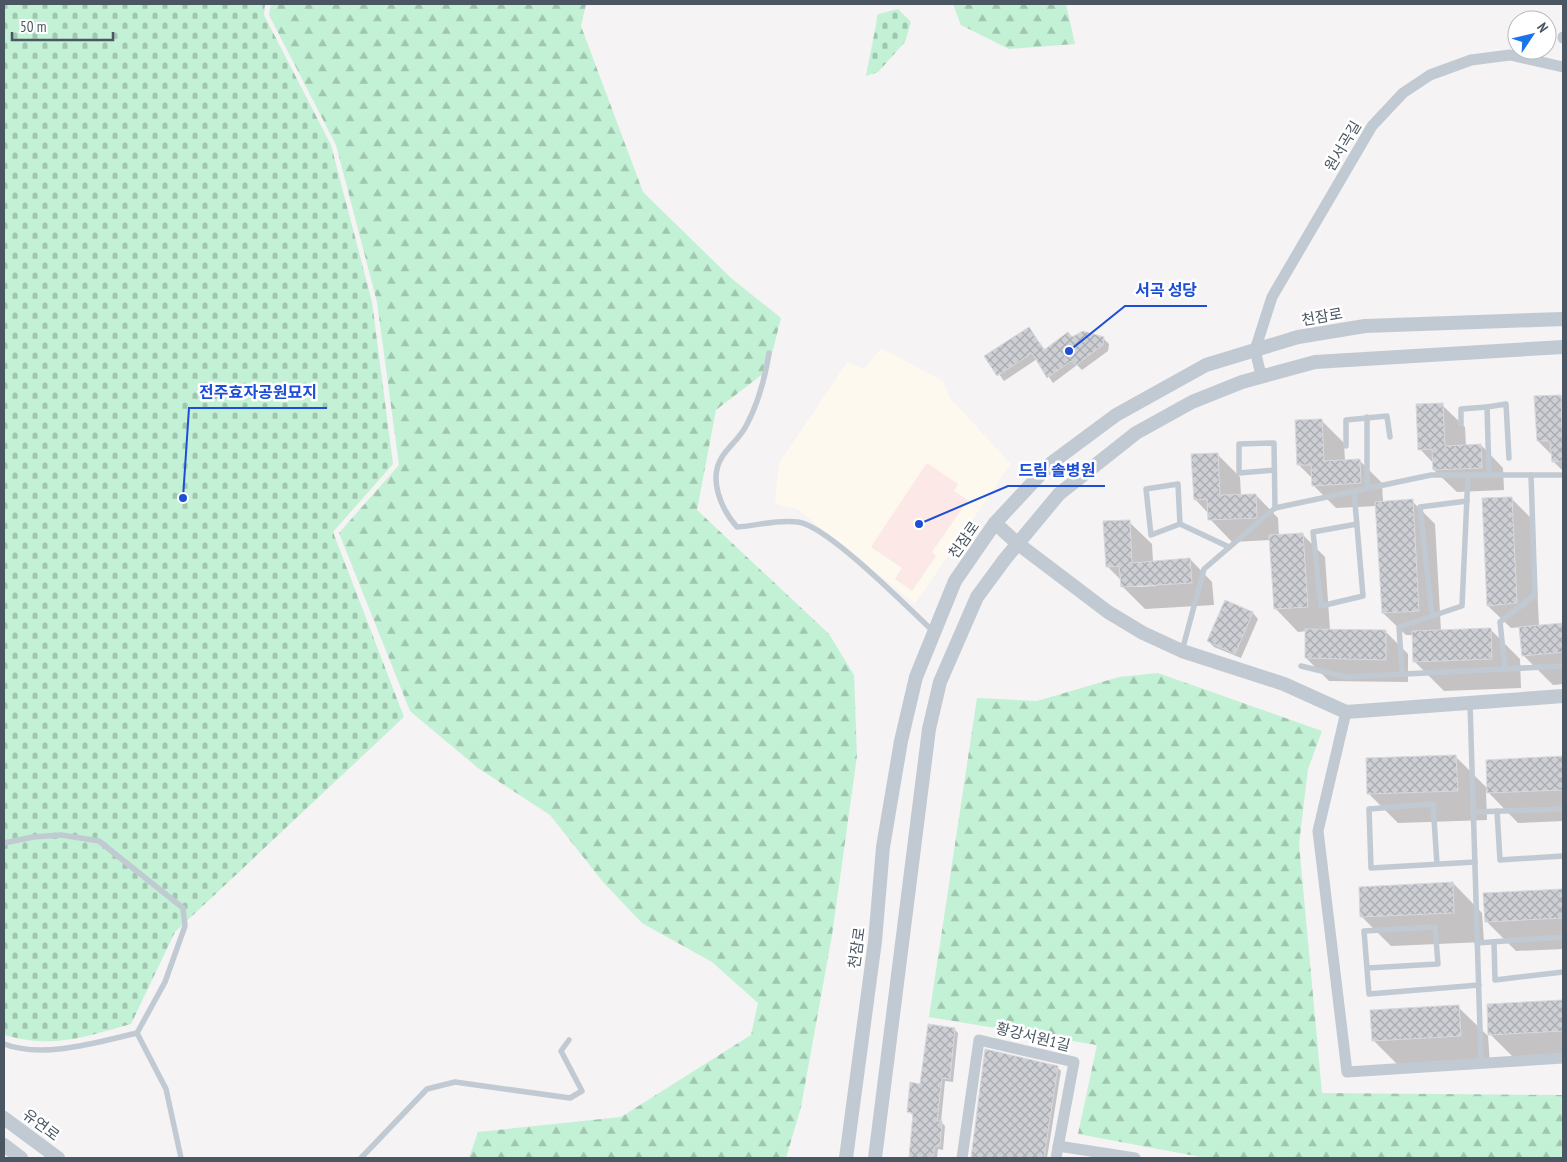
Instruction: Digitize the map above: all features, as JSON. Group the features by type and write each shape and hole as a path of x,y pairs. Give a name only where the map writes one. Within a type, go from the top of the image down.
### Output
{"street":[{"name":"원서곡길","path":"1255,350 1277,289 1372,126 1403,93 1430,75 1471,60 1510,55 1563,67"},
{"name":"천잠로","path":"846,1158 875,941 883,847 905,722 916,677 933,631 955,581 995,523 1050,464 1116,415 1206,365 1298,337 1365,326 1563,319"},
{"path":"875,1158 929,728 940,682 977,597 1018,543 1059,494 1136,433 1192,402 1261,376 1315,362 1563,347"},
{"path":"1255,350 1261,376"},
{"path":"995,523 1108,612 1143,633 1182,651 1284,684 1346,712 1563,696"},
{"path":"1346,712 1318,831 1347,1072 1563,1058"},
{"name":"황강서원1길","path":"962,1158 978,1040 1074,1062 1056,1158"},
{"name":"유연로","path":"4,1118 58,1158"},
{"path":"4,1145 21,1158"},
{"path":"1058,1146 1135,1158"}],"lane":[{"path":"769,353 764,380 746,428 721,458 715,476 720,502 737,527 773,520 799,522 816,528 874,576 933,631"},
{"path":"1461,424 1461,409 1506,404 1509,458"},
{"path":"1487,407 1489,475"},
{"path":"1346,446 1346,420 1387,416 1390,437"},
{"path":"1367,417 1367,488"},
{"path":"1274,470 1239,474 1239,444 1274,443 1275,508"},
{"path":"1182,651 1204,569 1275,508 1431,475 1563,475"},
{"path":"1402,674 1399,627 1462,606 1468,475"},
{"path":"1505,669 1500,622 1535,595 1531,475"},
{"path":"1180,524 1178,484 1146,489 1151,535 1180,524 1229,547"},
{"path":"1354,491 1357,524 1363,596 1320,606 1313,532 1357,524"},
{"path":"1432,616 1420,507 1467,501"},
{"path":"1301,666 1346,677 1563,666"},
{"path":"1470,702 1481,1063"},
{"path":"1437,864 1433,804 1369,809 1371,868 1475,862"},
{"path":"1473,812 1563,809"},
{"path":"1497,811 1500,860 1563,856"},
{"path":"4,843 61,835 99,841 183,908 186,926 166,982 137,1032 69,1048 31,1049 4,1044"},
{"path":"1367,968 1438,964 1435,927 1364,931 1369,994 1479,985"},
{"path":"1478,943 1563,937"},
{"path":"1494,942 1495,980 1563,972"},
{"path":"137,1032 166,1089 181,1158"},
{"path":"361,1158 427,1089 455,1082 570,1098 582,1091 562,1051 569,1040"}],"shaded area":[{"path":"881,348 943,381 950,398 1011,464 915,604 797,509 775,504 779,463 847,362 864,369"},
{"path":"927,463 958,484 954,491 968,500 932,552 936,556 912,591 895,579 902,568 871,547"}],"green space":[{"path":"4,4 265,4 264,15 331,145 372,302 393,464 333,532 404,717 175,932 131,1024 83,1037 54,1041 38,1041 4,1035"},
{"path":"271,4 586,4 581,26 643,192 731,278 781,318 768,370 716,410 697,510 829,634 854,675 857,756 832,935 801,1107 786,1158 469,1158 478,1132 621,1117 751,1035 758,1003 712,962 642,923 603,882 550,815 478,768 410,711 339,533 399,465 377,302 336,145 269,15"},
{"path":"953,4 1066,4 1075,44 1009,49 961,25"},
{"path":"898,9 911,22 905,42 878,72 866,76 878,14"},
{"path":"1158,673 1322,731 1308,769 1299,844 1322,1093 1563,1095 1563,1158 1206,1158 1078,1134 1097,1045 929,1017 977,698 1037,701 1119,677"}],"building":[{"path":"1029,327 1044,350 1068,332 1072,337 1083,331 1104,337 1103,345 1076,365 1071,361 1047,378 1032,353 997,376 984,356"},
{"path":"1561,395 1563,461 1552,462 1550,441 1537,441 1534,396"},
{"path":"1443,403 1445,446 1481,444 1482,468 1433,470 1432,449 1418,450 1416,404"},
{"path":"1322,419 1324,461 1360,459 1361,483 1312,486 1311,465 1297,465 1295,420"},
{"path":"1218,453 1220,495 1256,494 1257,518 1208,520 1207,499 1194,500 1191,454"},
{"path":"1512,497 1517,603 1487,606 1482,498"},
{"path":"1413,499 1419,611 1382,613 1375,502"},
{"path":"1130,520 1132,563 1190,558 1192,583 1121,587 1119,566 1106,567 1103,521"},
{"path":"1303,533 1308,607 1274,609 1269,535"},
{"path":"1225,600 1253,612 1235,654 1207,641"},
{"path":"1563,623 1563,652 1522,656 1519,627"},
{"path":"1491,628 1492,659 1413,662 1412,631"},
{"path":"1305,629 1386,630 1386,660 1305,658"},
{"path":"1456,755 1458,791 1367,794 1366,758"},
{"path":"1563,756 1563,790 1487,793 1486,760"},
{"path":"1453,882 1454,913 1360,917 1359,887"},
{"path":"1563,889 1563,918 1485,922 1483,893"},
{"path":"1563,1000 1563,1031 1488,1035 1487,1004"},
{"path":"1459,1005 1461,1036 1372,1041 1370,1010"},
{"path":"928,1024 955,1028 950,1079 942,1078 937,1121 942,1121 940,1146 935,1146 933,1158 909,1158 913,1113 907,1112 910,1082 920,1084"},
{"path":"985,1049 1058,1066 1044,1158 971,1158"}],"place":[{"name":"서곡 성당","path":"1069,351"},
{"name":"전주효자공원묘지","path":"183,498"},
{"name":"드림 솔병원","path":"919,524"}]}
